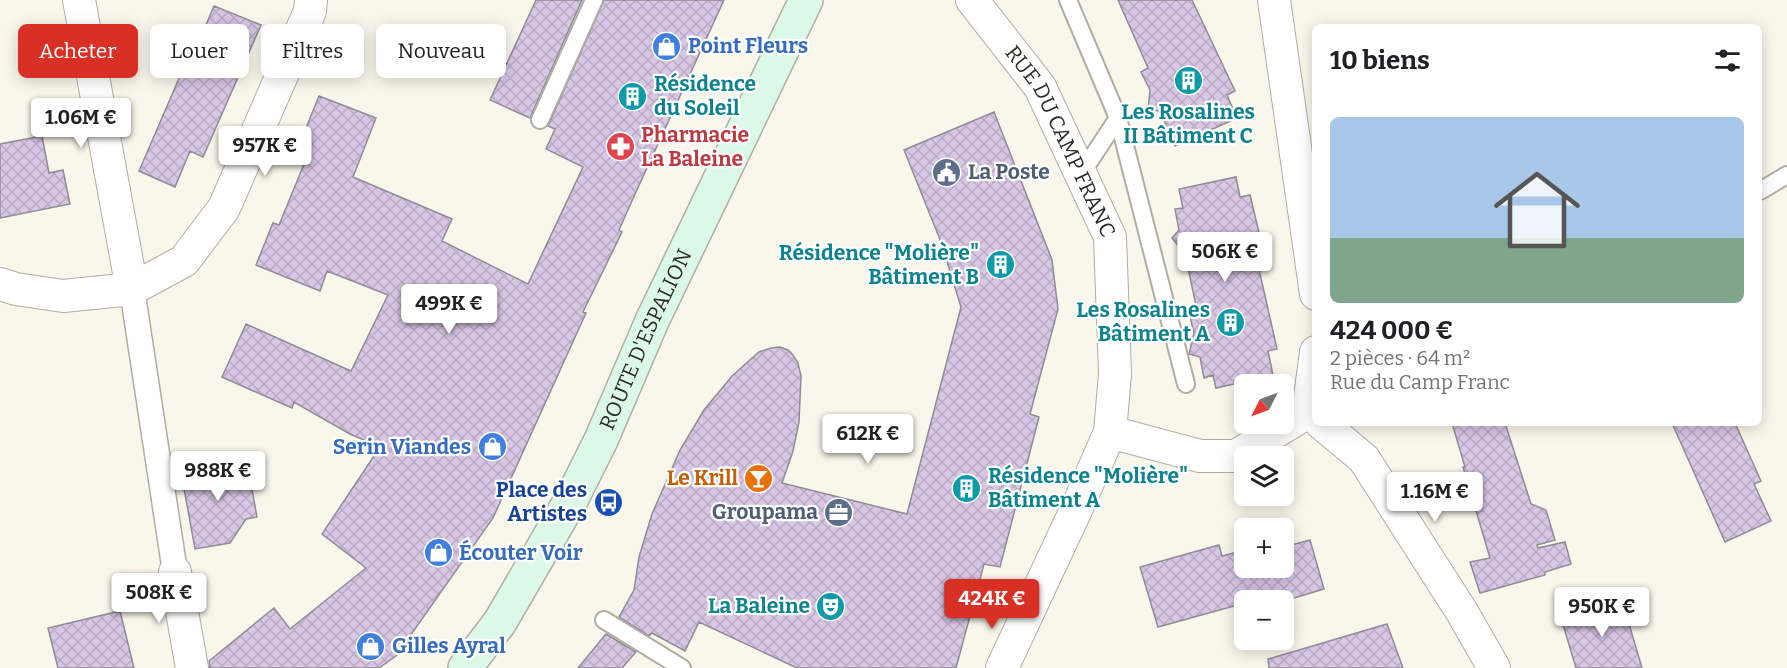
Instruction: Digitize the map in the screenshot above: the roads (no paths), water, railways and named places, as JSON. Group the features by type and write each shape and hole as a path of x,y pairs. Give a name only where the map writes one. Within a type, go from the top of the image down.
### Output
{"main road":[{"name":"ROUTE D'ESPALION","path":"465,668 500,622 572,498 601,440 652,321 806,0"}],"street":[{"path":"79,0 132,289 192,668"},
{"path":"0,284 16,289 63,296 132,289 184,261 225,208 310,11 311,0"},
{"name":"RUE DU CAMP FRANC","path":"972,0 1040,87 1110,237 1115,374 1110,432 1002,668"},
{"path":"1274,0 1312,266"},
{"path":"1110,432 1200,456 1236,456 1312,419"},
{"path":"1325,426 1364,459 1462,612 1494,668"}],"lane":[{"path":"540,120 594,0"},
{"path":"1068,0 1119,118 1186,384"},
{"path":"1081,174 1119,118"},
{"path":"1762,190 1787,175"},
{"path":"604,620 682,668"}],"place":[{"name":"Point Fleurs","path":"667,46"},
{"name":"Les Rosalines II Bâtiment C","path":"1188,81"},
{"name":"Résidence du Soleil","path":"633,96"},
{"name":"Pharmacie La Baleine","path":"620,147"},
{"name":"La Poste","path":"947,172"},
{"name":"Résidence \"Molière\" Bâtiment B","path":"1000,265"},
{"name":"Les Rosalines Bâtiment A","path":"1231,322"},
{"name":"Serin Viandes","path":"492,447"},
{"name":"Le Krill","path":"759,478"},
{"name":"Résidence \"Molière\" Bâtiment A","path":"967,488"},
{"name":"Place des Artistes","path":"608,502"},
{"name":"Groupama","path":"839,512"},
{"name":"Écouter Voir","path":"438,553"},
{"name":"La Baleine","path":"831,606"},
{"name":"Gilles Ayral","path":"371,646"}]}
